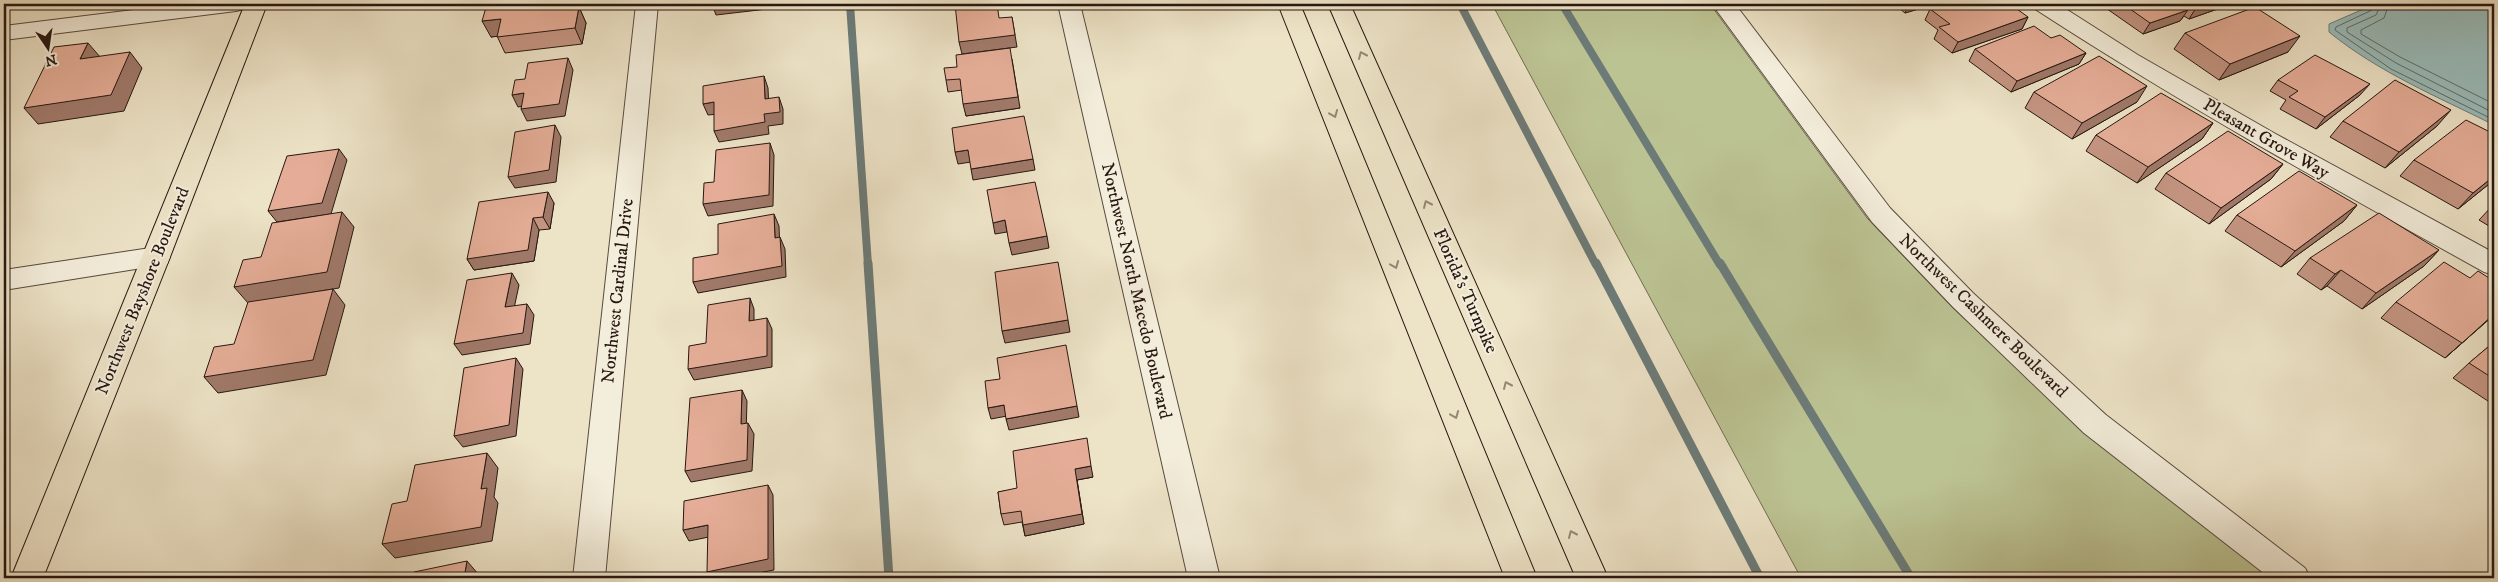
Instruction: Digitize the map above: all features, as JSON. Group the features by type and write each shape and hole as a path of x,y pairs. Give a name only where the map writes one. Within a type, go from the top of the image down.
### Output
{"main road":[{"name":"Northwest Bayshore Boulevard","path":"27,578 158,257 256,4"},
{"path":"1289,4 1521,578"},
{"name":"Florida's Turnpike","path":"1339,4 1592,578"}],"street":[{"path":"4,33 236,4"},
{"name":"Northwest Cardinal Drive","path":"589,578 647,4"},
{"name":"Northwest North Macedo Boulevard","path":"1069,4 1204,578"},
{"name":"Northwest Cashmere Boulevard","path":"1724,4 1881,215 1963,300 2095,424 2294,578"},
{"name":"Pleasant Grove Way","path":"2043,4 2130,60 2257,134 2494,265"},
{"path":"4,280 158,257"}],"green space":[{"path":"1492,4 1710,4 1867,218 1951,306 2085,433 2271,578 1801,578"}],"water":[{"path":"2375,4 2494,4 2494,125 2388,72 2329,32 2329,24"}],"building":[{"path":"487,4 564,4 563,9 579,7 575,28 497,37 501,19 482,21"},
{"path":"955,4 997,4 999,18 1012,17 1015,35 959,42"},
{"path":"1945,4 2010,4 2028,17 1958,42 1939,27 1950,24 1930,9"},
{"path":"2123,4 2179,4 2188,10 2150,23"},
{"path":"2191,4 2207,4 2196,8"},
{"path":"2255,7 2300,36 2230,64 2185,33"},
{"path":"2034,26 2051,38 2060,35 2086,53 2017,81 1975,49"},
{"path":"88,43 80,59 130,52 111,95 24,108 54,47"},
{"path":"1010,48 1018,97 963,104 960,79 946,80 944,68 957,67 956,55"},
{"path":"2315,55 2370,84 2325,117 2289,97 2298,91 2278,80"},
{"path":"2099,56 2147,86 2082,123 2034,92"},
{"path":"568,58 559,104 521,109 524,93 512,95 515,80 525,79 528,63"},
{"path":"764,76 765,99 779,97 780,112 764,114 765,122 714,131 714,102 703,104 703,86"},
{"path":"2395,80 2451,110 2399,152 2343,121"},
{"path":"2161,93 2213,123 2148,167 2096,135"},
{"path":"1024,116 1033,159 971,169 968,150 955,152 952,128"},
{"path":"2466,120 2494,134 2494,176 2473,193 2414,160"},
{"path":"555,125 549,170 508,177 515,132"},
{"path":"2228,131 2283,164 2221,208 2166,173"},
{"path":"770,143 769,195 703,204 704,183 714,182 716,150"},
{"path":"339,149 322,203 268,211 287,156"},
{"path":"2299,171 2357,205 2295,251 2237,215"},
{"path":"1035,182 1047,236 1009,243 1005,220 993,223 987,190"},
{"path":"548,192 543,217 533,218 528,250 467,259 479,202"},
{"path":"342,212 327,272 234,287 243,260 261,257 272,223"},
{"path":"2379,213 2439,250 2376,293 2341,270 2335,274 2310,258"},
{"path":"774,214 775,238 780,237 782,266 693,282 693,258 718,254 718,224"},
{"path":"1058,262 1068,320 1002,331 995,272"},
{"path":"2444,262 2470,278 2478,271 2494,281 2494,314 2462,343 2396,302"},
{"path":"512,273 505,307 527,304 523,333 454,344 467,280"},
{"path":"333,289 313,360 204,377 214,347 234,344 248,302"},
{"path":"750,298 749,321 767,318 767,356 688,369 689,346 706,343 708,305"},
{"path":"2494,342 2494,379 2469,363"},
{"path":"1066,345 1077,406 1006,419 1004,405 988,408 985,381 1000,379 997,358"},
{"path":"516,358 509,425 454,436 464,368"},
{"path":"742,390 741,424 748,423 747,460 685,471 690,398"},
{"path":"1087,438 1091,466 1075,469 1082,514 1023,525 1021,511 1001,514 998,492 1017,488 1013,451"},
{"path":"487,453 481,489 487,488 481,527 382,544 392,504 407,501 415,465"},
{"path":"768,485 768,559 707,572 708,525 683,530 684,501"},
{"path":"467,561 464,578 412,578 414,572"}],"waterway":[{"path":"850,4 868,265"},
{"path":"1460,4 1596,265"},
{"path":"1562,4 1720,265"},
{"path":"868,263 889,578"},
{"path":"1596,263 1760,578"},
{"path":"1720,263 1911,578"}]}
